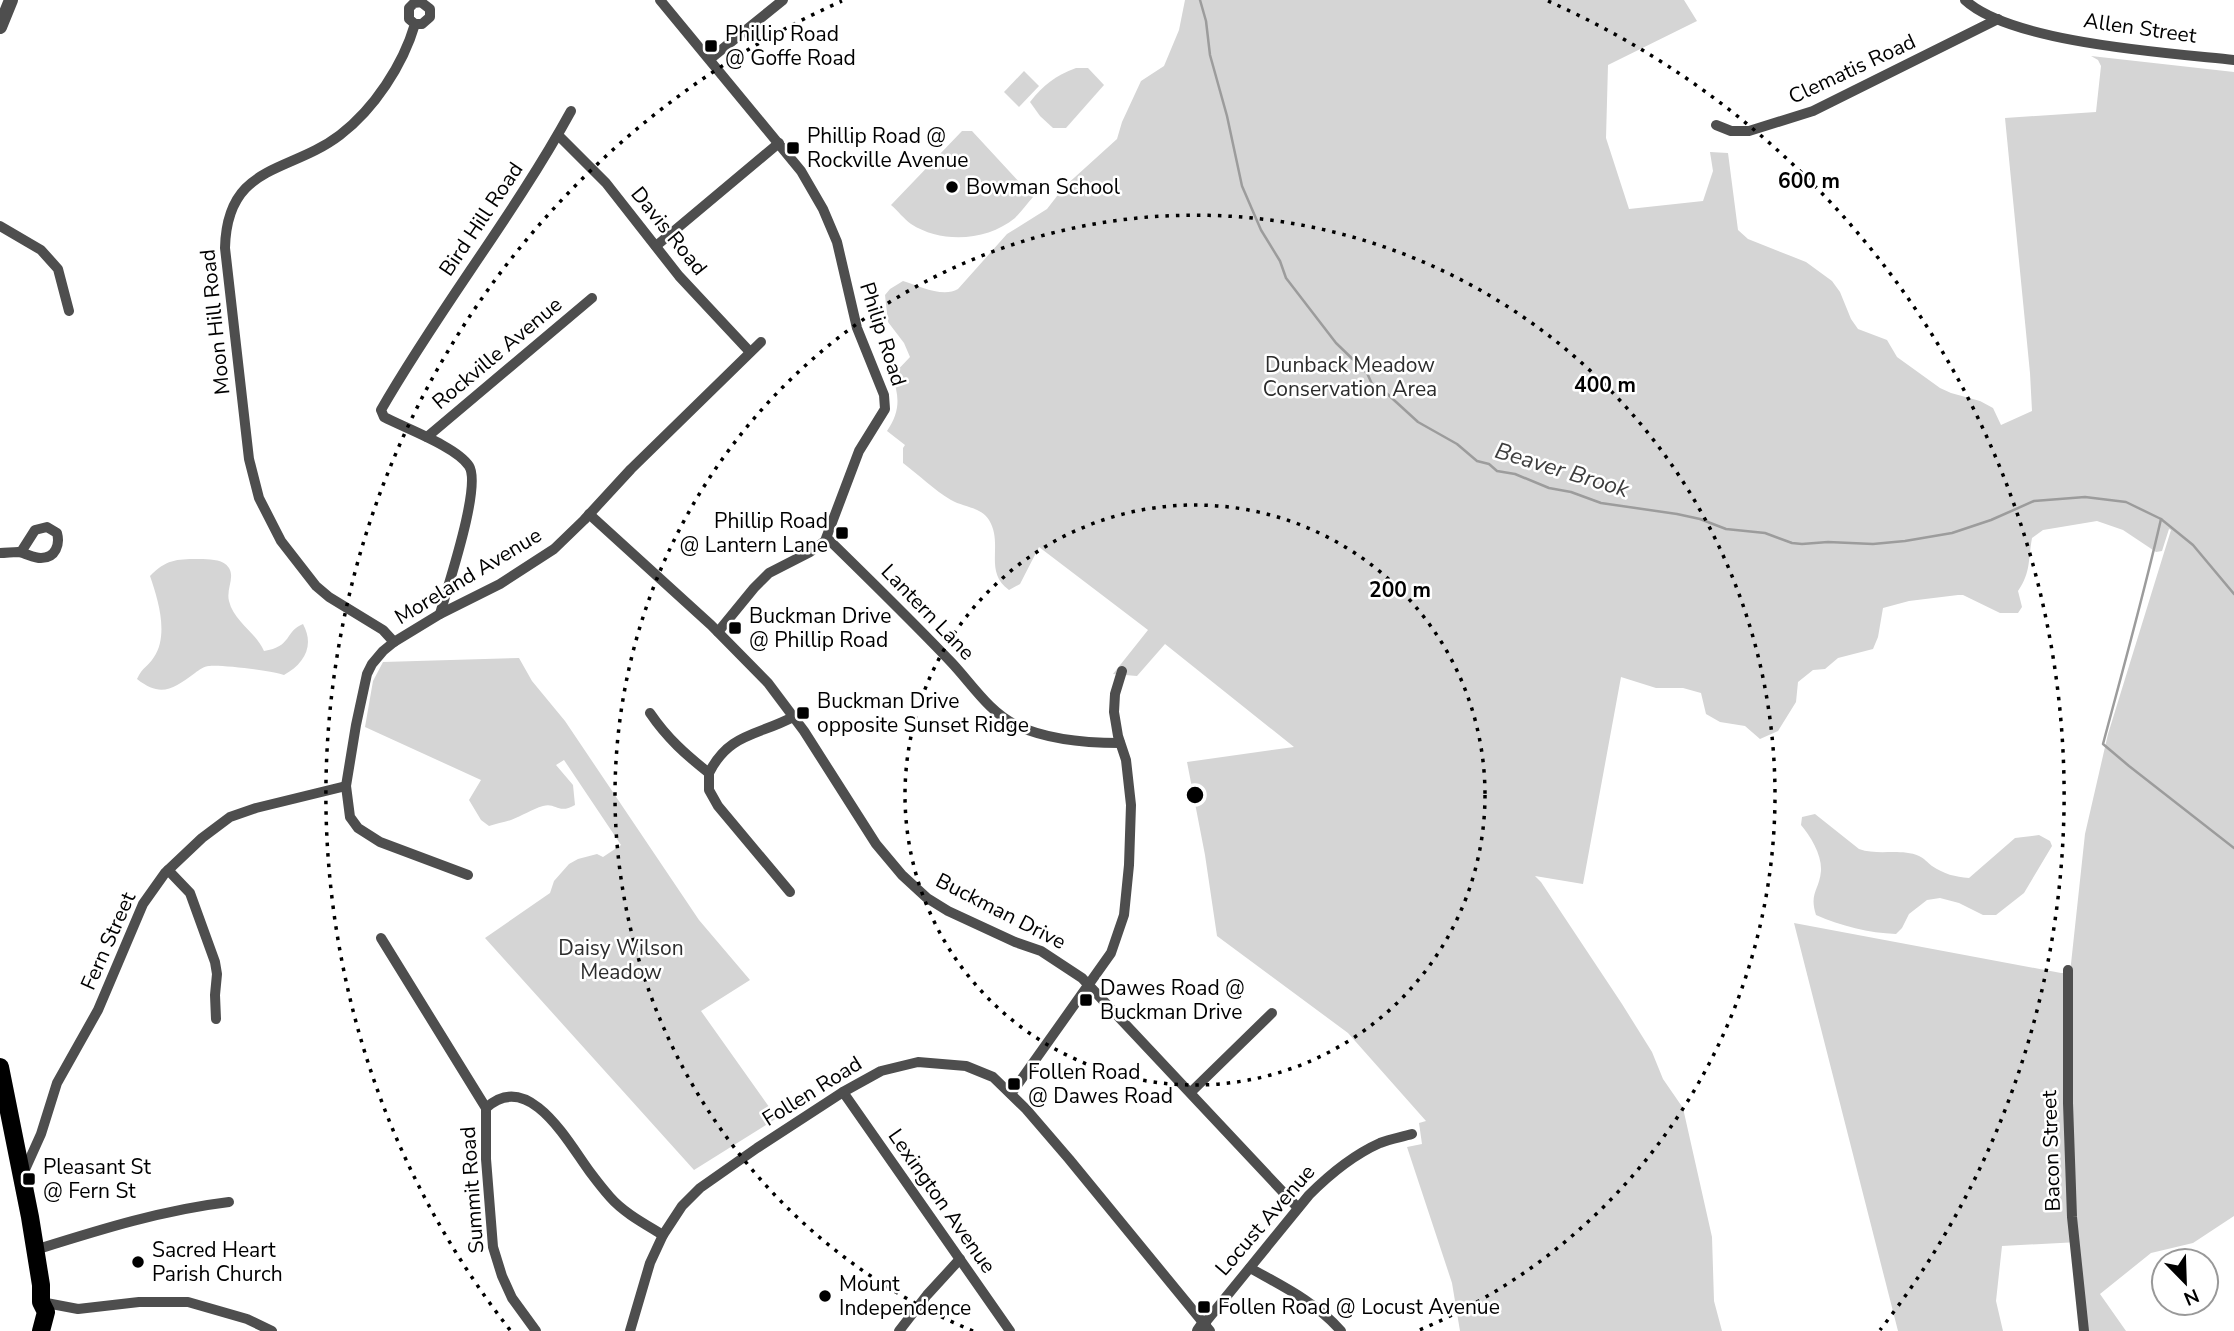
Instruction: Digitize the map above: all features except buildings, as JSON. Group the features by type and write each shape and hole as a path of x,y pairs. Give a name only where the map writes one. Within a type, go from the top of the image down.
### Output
{"main road":[{"path":"0,1067 35,1250 41,1302 46,1312 41,1331"},
{"path":"29,1331 34,1310 41,1302"}],"street":[{"path":"0,27 11,0"},
{"name":"Philip Road","path":"660,0 801,171 823,209 837,242 857,328 884,395 885,409 859,451 827,538"},
{"path":"710,59 783,0"},
{"name":"Allen Street","path":"1965,0 1974,9 2018,27 2144,50 2234,60"},
{"name":"Clematis Road","path":"1717,125 1731,131 1749,131 1813,111 1998,19"},
{"name":"Moon Hill Road","path":"394,642 383,630 316,586 281,541 259,498 249,459 225,236 235,202 248,185 265,172 327,143 362,113 395,67 409,42 415,24"},
{"name":"Bird Hill Road","path":"427,437 384,417 381,410 419,345 526,188 571,111"},
{"name":"Davis Road","path":"558,135 606,183 702,302 750,352"},
{"path":"656,246 779,143"},
{"path":"0,226 41,250 58,269 69,311"},
{"name":"Rockville Avenue","path":"427,437 592,299"},
{"name":"Moreland Avenue","path":"346,786 367,674 383,651 440,614 500,584 547,554 761,342"},
{"path":"427,437 462,458 470,467 472,479 457,555 440,614"},
{"name":"Buckman Drive","path":"589,514 718,632 768,683 876,844 902,875 948,911 1003,937 1041,951 1088,984 1298,1208"},
{"path":"718,632 769,573 810,552 827,538"},
{"name":"Lantern Lane","path":"827,538 953,664 983,698 1014,724 1040,734 1120,743"},
{"path":"0,553 21,552"},
{"path":"1010,1094 1111,953 1124,915 1131,805 1126,760 1114,712 1115,694 1122,671"},
{"path":"650,713 665,735 709,773"},
{"path":"790,892 718,806 709,790 709,773 717,756 736,740 793,717"},
{"path":"346,786 350,817 366,835 468,875"},
{"name":"Fern Street","path":"22,1176 41,1134 57,1083 99,1010 143,904 168,870 201,838 230,817 346,786"},
{"path":"168,870 190,893 215,962 218,974 216,1019"},
{"name":"Summit Road","path":"381,938 486,1108 486,1159 493,1247 512,1298 536,1331"},
{"name":"Bacon Street","path":"2068,970 2068,1103 2072,1217 2084,1331"},
{"path":"1191,1092 1272,1013"},
{"name":"Follen Road","path":"629,1331 650,1263 663,1235 682,1206 700,1188 843,1092 881,1071 918,1062 966,1066 993,1077 1069,1159 1204,1329"},
{"name":"Lexington Avenue","path":"843,1092 1010,1331"},
{"path":"486,1108 502,1097 528,1101 545,1112 561,1129 589,1171 613,1200 663,1235"},
{"name":"Locust Avenue","path":"1204,1329 1298,1208 1325,1179 1381,1143 1412,1134"},
{"path":"35,1250 166,1212 229,1202"},
{"path":"899,1331 960,1259"},
{"path":"1250,1268 1304,1299 1328,1316 1341,1331"},
{"path":"41,1302 78,1308 139,1301 188,1302 247,1319 272,1331"}],"green space":[{"name":"Dunback Meadow Conservation Area","path":"1185,0 1684,0 1697,21 1608,65 1606,138 1629,209 1703,201 1713,171 1710,152 1728,153 1738,230 1748,239 1806,262 1832,281 1858,329 1887,340 1897,357 1940,388 1993,408 2001,425 2032,411 2005,118 2096,112 2101,66 2098,60 2091,56 2234,72 2234,1216 2193,1243 2176,1247 2150,1247 2150,1254 2100,1294 2126,1331 2087,1331 2079,1242 2002,1246 1996,1301 2003,1331 1898,1331 1794,923 2070,973 2085,834 2108,734 2171,530 2169,529 2162,551 2156,552 2123,530 2097,521 2043,530 2032,538 2027,572 2018,591 2022,607 2018,613 2000,613 1963,595 1909,601 1883,608 1873,649 1838,658 1825,669 1813,670 1798,682 1796,702 1778,731 1760,739 1745,726 1720,722 1706,714 1701,693 1683,688 1656,688 1621,677 1583,884 1535,876 1622,1004 1652,1052 1663,1079 1683,1108 1712,1237 1714,1301 1722,1331 1460,1331 1452,1283 1407,1147 1422,1144 1419,1123 1426,1121 1348,1033 1217,936 1187,762 1294,747 1165,644 1137,676 1113,674 1148,630 1039,547 1020,584 1009,590 997,575 995,539 986,516 945,496 903,463 905,445 887,431 897,404 892,376 910,357 904,343 888,322 885,295 903,281 938,292 958,289 1007,234 1047,209 1064,187 1117,139 1141,81 1164,66 1179,30"},
{"path":"1076,68 1088,68 1104,85 1066,128 1053,128 1030,102 1050,82"},
{"path":"1024,71 1039,86 1019,107 1004,92"},
{"path":"962,131 972,131 1033,197 1015,218 1004,226 964,237 936,235 911,224 891,205"},
{"path":"174,561 221,561 229,568 229,601 240,621 264,651 284,643 297,627 303,624 308,647 302,660 291,671 284,675 247,668 207,666 173,687 160,690 137,679 154,657 161,638 161,617 150,576 162,566"},
{"name":"Daisy Wilson Meadow","path":"519,658 532,681 565,721 699,920 750,980 701,1011 777,1118 694,1170 485,938 550,893 554,881 569,864 597,854 603,857 621,845 564,760 556,765 573,785 575,805 561,809 547,805 489,826 481,820 469,800 481,780 365,727 373,681 383,662"},
{"path":"1815,814 1859,849 1912,854 1941,871 1964,878 1969,878 2015,838 2039,835 2050,841 2052,846 2024,893 1996,915 1983,915 1959,903 1940,898 1927,900 1909,914 1896,934 1876,932 1845,926 1816,915 1814,897 1820,878 1820,859 1801,825 1802,817"}],"waterway":[{"name":"Beaver Brook","path":"1200,0 1206,21 1210,55 1242,186 1286,278 1336,343 1367,373 1372,384 1383,390 1418,422 1457,444 1477,461 1489,464 1497,471 1515,474 1549,488 1571,492 1601,503 1677,514 1726,529 1765,533 1802,544 1873,544 1952,533 2034,501 2085,497 2126,502 2161,519 2193,545 2234,594"},
{"path":"2161,519 2103,744 2234,848"}],"place":[{"name":"Phillip Road @ Goffe Road","path":"711,46"},
{"name":"Phillip Road @ Rockville Avenue","path":"793,148"},
{"name":"Bowman School","path":"952,187"},
{"name":"Phillip Road @ Lantern Lane","path":"842,533"},
{"name":"Buckman Drive @ Phillip Road","path":"735,628"},
{"name":"Buckman Drive opposite Sunset Ridge","path":"803,713"},
{"name":"Dawes Road @ Buckman Drive","path":"1086,1000"},
{"name":"Follen Road @ Dawes Road","path":"1014,1084"},
{"name":"Pleasant St @ Fern St","path":"29,1179"},
{"name":"Sacred Heart Parish Church","path":"138,1262"},
{"name":"Mount Independence","path":"825,1296"},
{"name":"Follen Road @ Locust Avenue","path":"1204,1307"}]}
